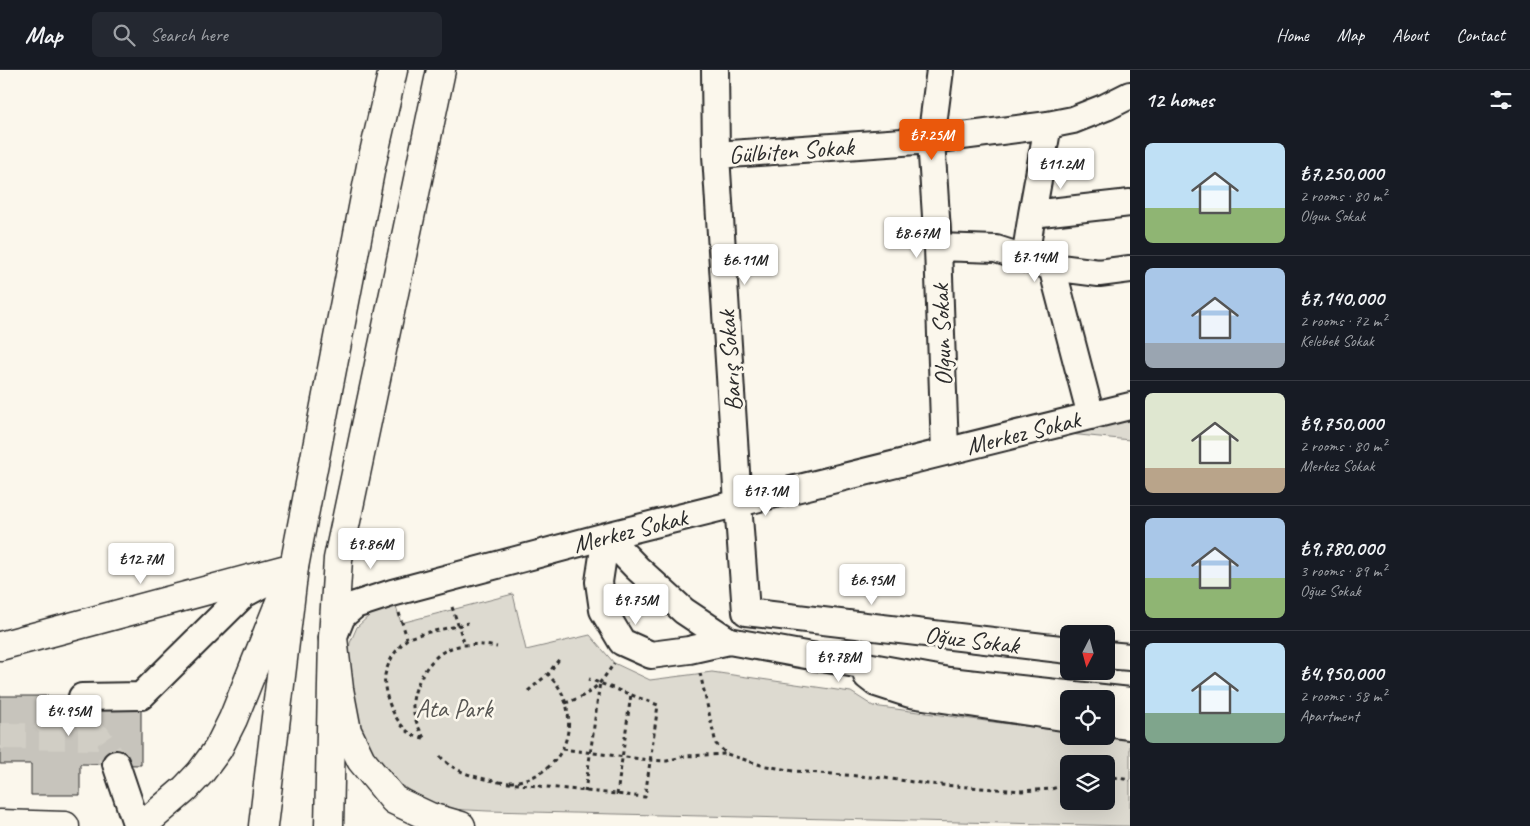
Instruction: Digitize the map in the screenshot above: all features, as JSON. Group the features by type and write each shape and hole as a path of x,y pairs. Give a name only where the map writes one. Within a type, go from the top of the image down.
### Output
{"main road":[{"path":"263,826 294,567 369,176 393,70"},
{"path":"329,826 333,638 338,559 441,70"},
{"path":"0,646 294,567"},
{"path":"142,826 185,789 201,772 218,749 233,720 294,567"},
{"path":"333,638 339,689 347,730 361,760 394,800 430,817 461,826"},
{"path":"0,824 65,826"}],"street":[{"name":"Barış Sokak","path":"716,70 716,155 738,503"},
{"name":"Olgun Sokak","path":"940,70 932,140 938,247 945,451"},
{"name":"Gülbiten Sokak","path":"716,155 932,140 1048,125 1073,120 1130,95"},
{"path":"1026,258 1048,125"},
{"path":"1032,214 1130,203"},
{"path":"938,247 996,248 1052,266 1099,273 1130,269"},
{"path":"1052,266 1091,416"},
{"name":"Merkez Sokak","path":"333,638 342,616 355,605 392,593 606,536 1130,406"},
{"name":"Oğuz Sokak","path":"738,503 746,612 1060,649"},
{"path":"606,536 637,568 684,611 729,641 949,681 1130,701"},
{"path":"606,536 599,582 603,610 622,642 651,655 689,650 729,641"},
{"path":"338,559 345,578 353,586 372,592 392,593"},
{"path":"82,696 142,696 244,594 294,567"},
{"path":"1115,656 1130,658"},
{"path":"853,664 876,683 910,694 1060,717"},
{"path":"1115,724 1130,726"},
{"path":"116,764 137,826"}],"path":[{"path":"452,607 465,645"},
{"path":"468,623 408,638 389,662 385,677 386,690 389,703 403,727 414,736 424,738 418,727 413,702 417,687 424,674 444,652 465,645 482,644 497,648"},
{"path":"528,691 548,674 560,658"},
{"path":"565,703 582,697 595,689 614,663"},
{"path":"700,673 716,744 727,754"},
{"path":"499,782 522,781 538,775 550,767 561,754 569,720 558,686 548,674"},
{"path":"440,756 455,768 476,777 499,782 645,798 658,705 589,678"},
{"path":"585,792 600,682"},
{"path":"617,795 631,694"},
{"path":"562,749 667,761 685,756 727,754 761,765 793,771 884,778 928,784 1022,791 1060,786"},
{"path":"1115,778 1130,780"}],"green space":[{"path":"1130,415 1130,440 1069,434"},
{"name":"Ata Park","path":"513,594 526,650 590,635 614,663 650,680 712,672 851,692 873,706 1060,731 1060,745 1115,745 1115,738 1130,740 1130,826 448,809 421,799 392,778 359,736 346,671 350,643 357,627 371,614 396,606 401,623"}],"building":[{"path":"0,696 141,696 141,765 80,764 80,795 31,795 31,764 0,764"}],"tunnel":[{"path":"43,736 82,697"},
{"path":"0,736 98,737 116,764"}]}
